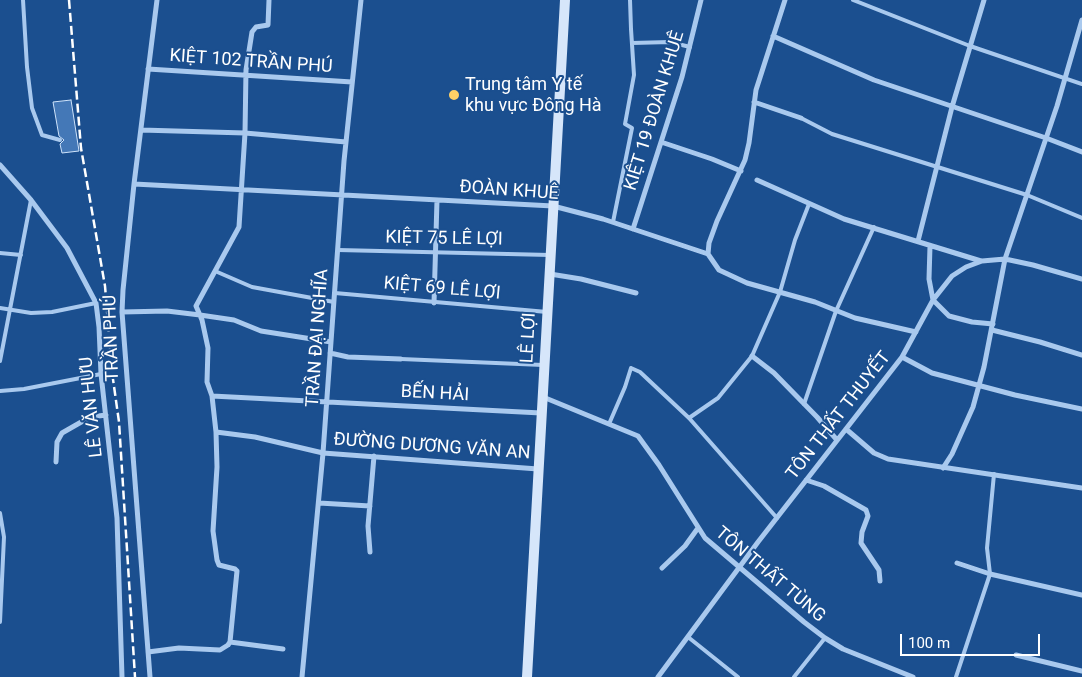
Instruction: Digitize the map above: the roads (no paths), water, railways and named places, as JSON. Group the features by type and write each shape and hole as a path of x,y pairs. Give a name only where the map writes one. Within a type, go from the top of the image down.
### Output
{"street":[{"name":"TRẦN PHÚ","path":"150,677 122,312 134,184 157,0"},
{"path":"148,652 179,648 220,650 230,642 237,571 219,565 217,560 213,531 217,467 216,432 212,396 207,382 208,348 196,306 239,227 245,133 246,75 252,32 256,27 268,24 269,0"},
{"name":"TRẦN ĐẠI NGHĨA","path":"302,677 319,502 346,142 361,0"},
{"name":"LÊ LỢI","path":"526,677 565,0"},
{"name":"KIỆT 19 ĐOÀN KHUÊ","path":"633,229 682,77 701,0"},
{"path":"785,0 756,90 749,143 741,171 717,221 709,243 708,254 719,270 746,283 815,302 855,318 916,332"},
{"path":"918,241 952,107 984,0"},
{"path":"943,468 966,426 979,385 1005,259 1046,138 1082,20"},
{"path":"773,36 874,80 1082,152"},
{"name":"KIỆT 102 TRẦN PHÚ","path":"148,69 352,82"},
{"path":"754,102 802,118"},
{"path":"141,130 245,133 346,142"},
{"path":"661,142 741,171"},
{"name":"LÊ VĂN HƯU","path":"0,165 31,200 68,248 96,302 101,374 116,518 122,677"},
{"path":"757,180 844,219 982,262"},
{"name":"ĐOÀN KHUÊ","path":"134,184 553,206 613,222 708,254"},
{"path":"434,303 437,200"},
{"path":"930,246 929,279 933,300 949,316 992,327 1082,355"},
{"name":"TÔN THẤT THUYẾT","path":"658,677 739,567 902,357 933,300 952,276 982,262 1005,259 1082,279"},
{"path":"549,274 581,279 636,293"},
{"path":"122,312 167,311 200,315 234,320 261,331 331,342"},
{"path":"330,353 355,358 400,359"},
{"path":"752,356 774,373 837,440"},
{"path":"902,357 932,373 1082,410"},
{"name":"BẾN HẢI","path":"212,396 541,413"},
{"name":"TÔN THẤT TÙNG","path":"542,397 638,436 659,465 704,538 825,638 842,649 912,677"},
{"path":"56,462 57,442 62,433 91,417 106,415"},
{"path":"846,429 874,453 888,459 1082,488"},
{"name":"ĐƯỜNG DƯƠNG VĂN AN","path":"216,432 255,437 323,453 539,469"},
{"path":"370,552 368,526 374,456"},
{"path":"806,480 824,486 866,510 868,516 862,532 862,543 879,570 880,581"},
{"path":"319,502 370,506"},
{"path":"662,568 685,546 698,528"},
{"path":"957,563 990,574 1082,595"},
{"path":"230,642 283,649"},
{"path":"1016,655 1082,671"}],"lane":[{"path":"24,0 27,67 32,108 42,135 60,140"},
{"path":"613,222 632,128 625,124 634,75 630,0"},
{"path":"853,0 970,46 1082,84"},
{"path":"632,43 670,42 690,47"},
{"path":"802,118 832,134 1027,195 1082,218"},
{"path":"0,361 31,200"},
{"path":"689,418 718,398 752,356 780,292 795,240 809,204"},
{"path":"804,404 836,311 874,227"},
{"name":"KIỆT 75 LÊ LỢI","path":"338,250 550,255"},
{"path":"0,253 21,254"},
{"path":"215,272 252,287 334,302"},
{"name":"KIỆT 69 LÊ LỢI","path":"335,293 547,312"},
{"path":"0,308 31,312 52,312 96,302"},
{"path":"400,359 544,365"},
{"path":"608,424 625,387 631,368 640,372 689,418 777,518"},
{"path":"0,391 24,389 101,374"},
{"path":"956,677 990,574 987,548 994,474"},
{"path":"0,513 4,537 0,622"},
{"path":"688,636 738,677"},
{"path":"794,677 825,638"}],"railway":[{"path":"69,0 81,148 105,286 112,372 119,422 135,677"}],"place":[{"name":"Trung tâm Y tế khu vực Đông Hà","path":"454,95"}]}
